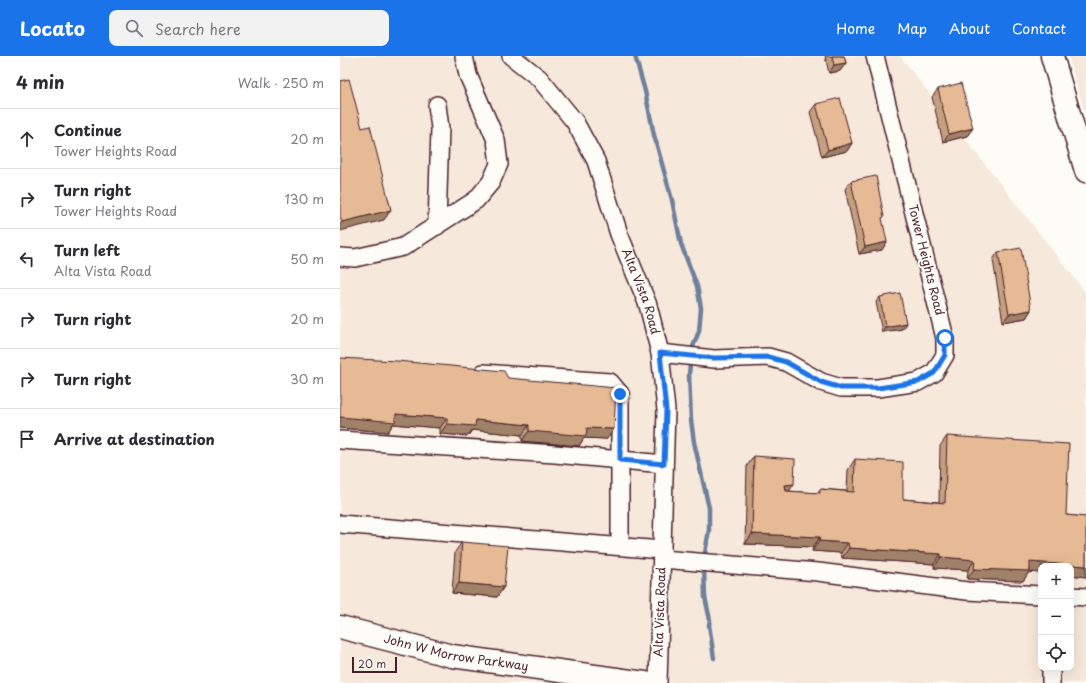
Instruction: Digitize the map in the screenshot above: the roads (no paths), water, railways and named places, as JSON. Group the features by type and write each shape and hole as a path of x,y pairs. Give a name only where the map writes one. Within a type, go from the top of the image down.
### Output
{"main road":[{"path":"1052,56 1086,171"},
{"name":"John W Morrow Parkway","path":"340,627 452,656 645,683"}],"street":[{"path":"340,257 355,258 403,248 476,200 491,182 499,164 496,140 468,75 464,56"},
{"name":"Alta Vista Road","path":"511,56 538,78 575,122 596,161 619,234 648,305 660,353 666,410 658,683"},
{"name":"Tower Heights Road","path":"660,353 714,358 768,357 786,362 821,382 841,388 878,388 918,382 934,373 945,355 945,338 875,56"},
{"path":"436,226 440,128 437,105"},
{"path":"467,372 610,382 620,394 620,546"},
{"path":"340,440 547,454 664,464"},
{"path":"340,524 620,546 662,555 818,572 967,591 1038,595"},
{"path":"1074,596 1086,597"}],"waterway":[{"path":"635,56 645,91 654,135 672,200 681,244 697,286 701,308 699,331 691,352 689,375 691,420 694,442 709,508 709,530 704,559"},
{"path":"704,567 705,597 710,620 709,625 714,658"}]}
